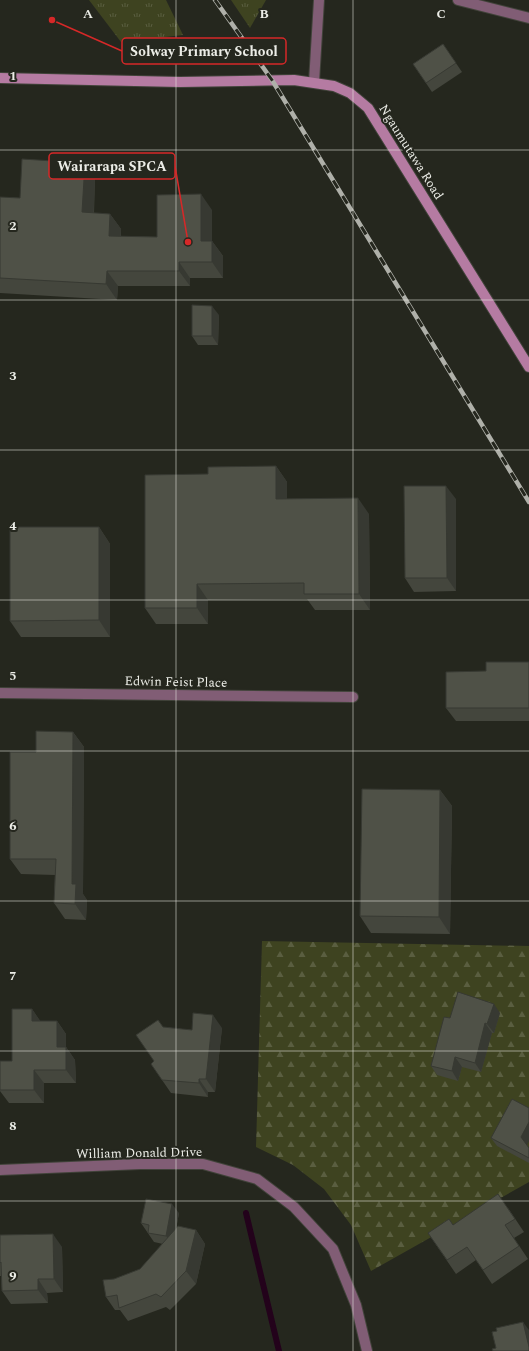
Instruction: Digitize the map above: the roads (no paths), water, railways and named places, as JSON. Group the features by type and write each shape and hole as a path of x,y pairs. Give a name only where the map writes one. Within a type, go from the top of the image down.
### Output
{"main road":[{"name":"Ngaumutawa Road","path":"0,78 172,82 294,80 334,86 350,93 368,108 529,366"}],"street":[{"path":"314,82 319,0"},
{"path":"458,0 529,18"},
{"name":"Edwin Feist Place","path":"0,693 353,697"},
{"name":"William Donald Drive","path":"0,1170 140,1164 203,1164 257,1179 294,1207 333,1249 356,1305 367,1351"}],"waterway":[{"path":"246,1213 279,1351"}],"railway":[{"path":"215,0 272,80 529,502"}],"place":[{"name":"Solway Primary School","path":"52,20"},
{"name":"Wairarapa SPCA","path":"188,242"}]}
